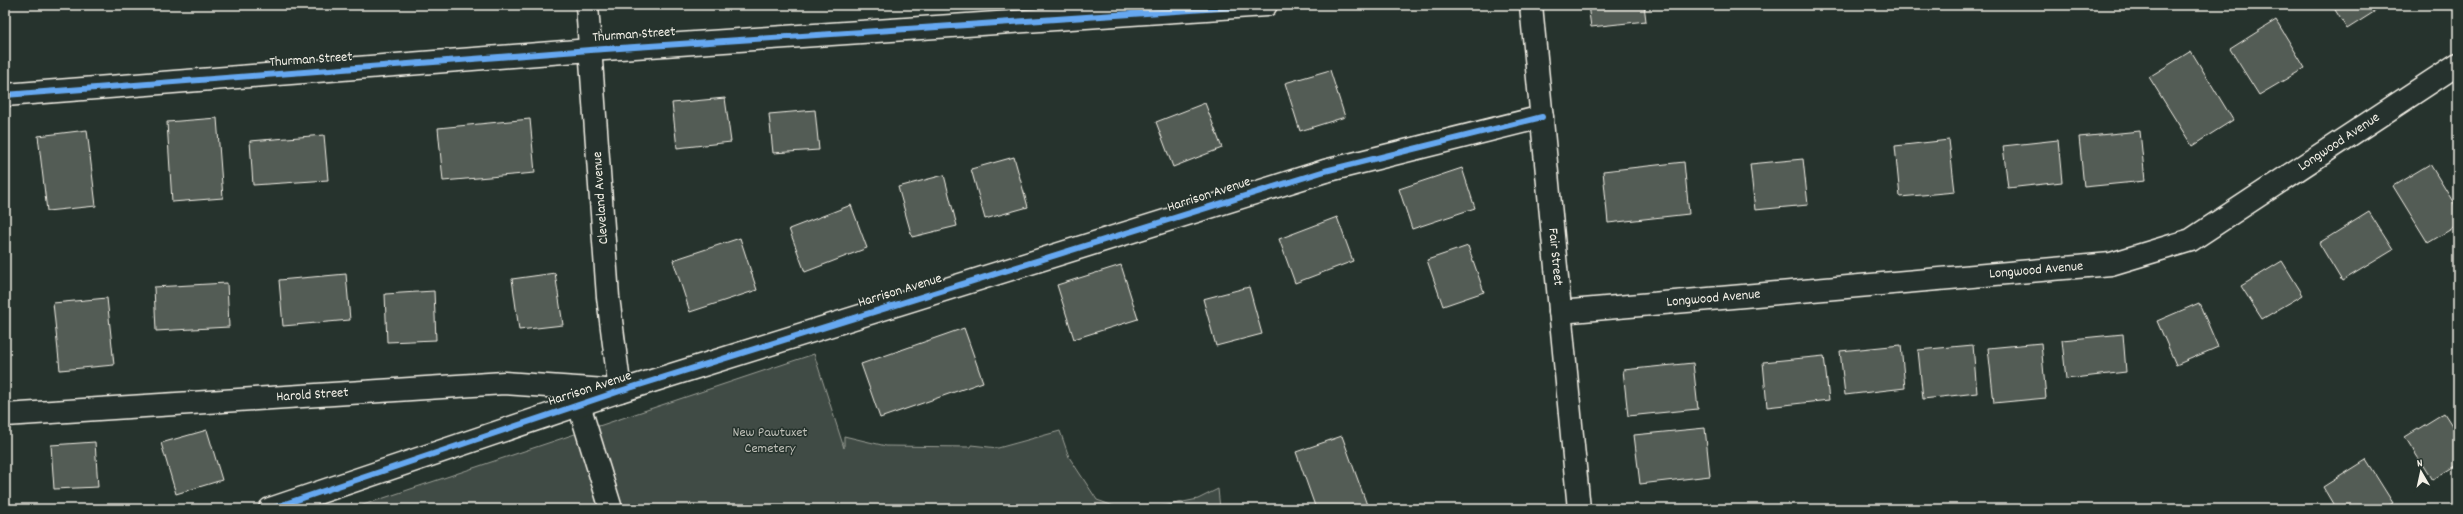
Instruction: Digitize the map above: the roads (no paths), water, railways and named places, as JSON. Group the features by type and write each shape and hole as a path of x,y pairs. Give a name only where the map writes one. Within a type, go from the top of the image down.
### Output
{"street":[{"name":"Cleveland Avenue","path":"587,5 608,297 620,391"},
{"name":"Thurman Street","path":"5,95 590,50 1266,5"},
{"name":"Fair Street","path":"1531,5 1579,509"},
{"name":"Longwood Avenue","path":"1560,312 2111,264 2191,240 2458,64"},
{"name":"Harrison Avenue","path":"270,509 620,391 1325,171 1542,116"},
{"name":"Harold Street","path":"5,415 504,383 620,391"},
{"path":"579,405 611,509"}],"park label":[{"name":"New Pawtuxet Cemetery","path":"770,442"}]}
